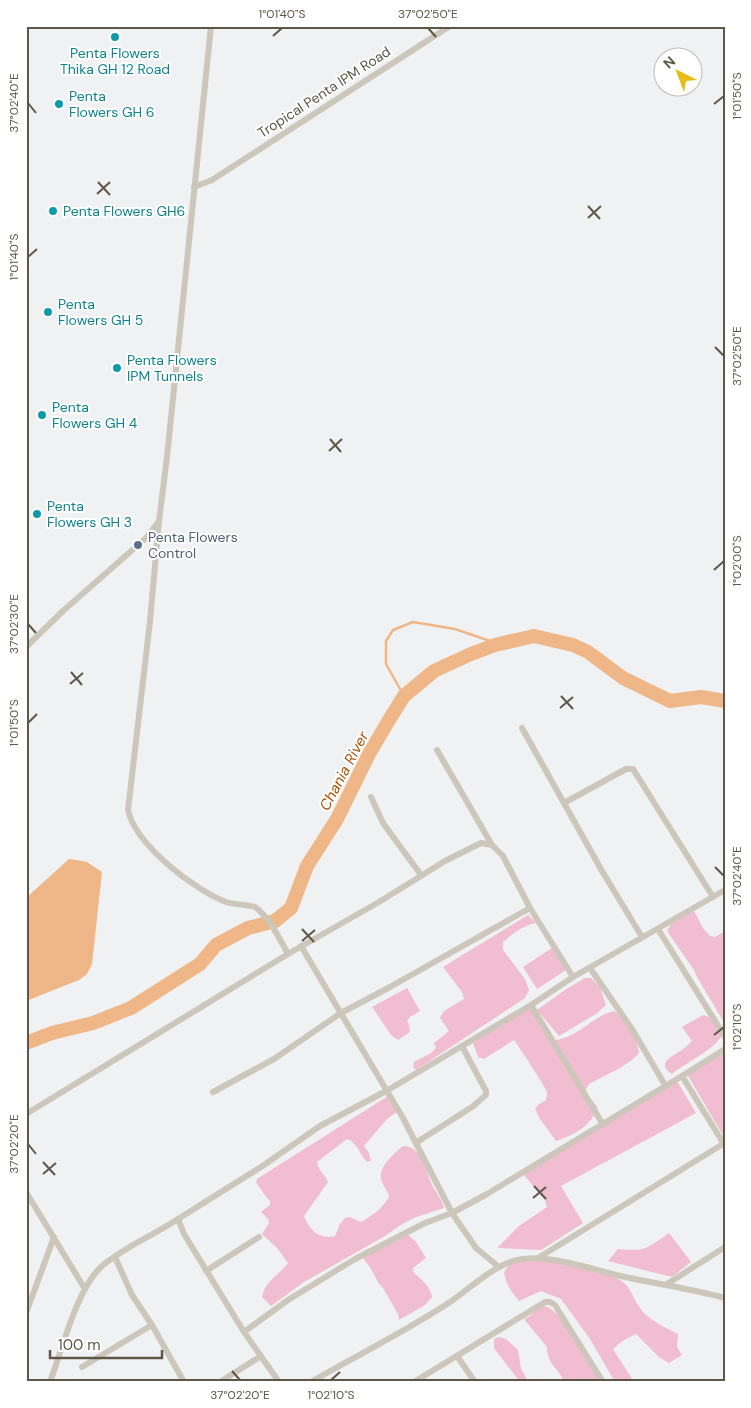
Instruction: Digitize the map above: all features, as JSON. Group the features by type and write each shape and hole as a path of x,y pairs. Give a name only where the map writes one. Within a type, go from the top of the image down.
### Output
{"street":[{"path":"211,26 150,621 128,810 129,817 140,835 156,853 187,881 226,902 256,907 271,925 288,954"},
{"name":"Tropical Penta IPM Road","path":"194,187 212,180 450,26"},
{"path":"26,647 64,610 139,544 159,521"},
{"path":"522,728 602,871 642,937"},
{"path":"437,750 492,845 503,856 530,908 573,977"},
{"path":"564,803 626,769 633,769 713,897"},
{"path":"371,797 383,823 421,875"},
{"path":"26,1114 421,875 481,843 492,845"},
{"path":"50,1382 85,1289 98,1271 115,1257 261,1167 320,1126 388,1090 531,1005 573,977 725,890"},
{"path":"213,1092 274,1059 342,1012 530,908"},
{"path":"658,929 725,1036"},
{"path":"301,946 388,1090 417,1142 452,1213 472,1243 499,1267"},
{"path":"590,968 632,1029 665,1085"},
{"path":"531,1005 602,1123"},
{"path":"417,1142 472,1107 486,1095 486,1091 462,1046"},
{"path":"244,1332 288,1300 355,1259 425,1222 452,1213 487,1194 725,1049"},
{"path":"538,1258 724,1145 682,1076"},
{"path":"26,1192 85,1289"},
{"path":"178,1219 184,1234 244,1332 279,1382"},
{"path":"26,1313 54,1237"},
{"path":"206,1270 259,1237"},
{"path":"667,1284 725,1247"},
{"path":"115,1257 132,1295 152,1325 184,1382"},
{"path":"311,1382 449,1303 499,1267 515,1260 538,1258 624,1277 667,1284 725,1298"},
{"path":"414,1382 538,1304 545,1302 555,1305 603,1382"},
{"path":"82,1367 152,1325"},
{"path":"220,1382 261,1356"},
{"path":"457,1356 475,1382"}],"shaded area":[{"path":"69,859 87,862 102,872 92,964 87,974 79,980 26,1001 26,898"},
{"path":"694,911 703,928 710,936 715,937 725,931 725,1024 694,970 667,931 671,924"},
{"path":"528,915 536,923 514,933 503,942 503,950 525,979 529,990 525,998 416,1070 413,1067 414,1062 431,1053 436,1048 434,1043 449,1031 440,1018 444,1011 464,999 462,992 443,967"},
{"path":"552,948 566,970 537,989 523,967"},
{"path":"585,978 591,978 600,987 606,1005 596,1014 559,1036 537,1010"},
{"path":"407,988 420,1011 407,1021 410,1032 398,1040 392,1036 372,1007"},
{"path":"527,1008 535,1011 548,1034 556,1040 572,1035 599,1017 614,1011 634,1036 638,1048 639,1053 632,1060 589,1084 585,1091 598,1108 594,1115 581,1129 570,1136 556,1141 535,1109 546,1100 547,1092 514,1040 484,1059 478,1057 473,1043"},
{"path":"703,1015 714,1019 723,1034 707,1051 672,1074 667,1070 665,1063 692,1041 682,1027"},
{"path":"725,1051 725,1139 687,1074"},
{"path":"677,1081 696,1113 561,1186 583,1223 541,1250 497,1248 519,1226 547,1207 545,1200 523,1174"},
{"path":"388,1096 398,1111 387,1119 364,1146 369,1153 371,1161 367,1162 356,1146 347,1139 317,1162 328,1182 304,1216 306,1221 316,1233 330,1237 335,1236 345,1218 350,1217 361,1222 373,1214 389,1197 381,1179 382,1170 403,1146 415,1150 423,1161 444,1208 416,1217 399,1226 385,1236 304,1282 271,1306 262,1297 264,1291 269,1282 288,1263 278,1249 262,1234 269,1223 268,1219 261,1212 270,1205 270,1201 256,1182 257,1179"},
{"path":"406,1233 416,1242 426,1258 413,1268 413,1272 427,1286 432,1297 425,1305 399,1320 398,1314 383,1288 362,1257"},
{"path":"669,1233 691,1262 672,1277 608,1261 618,1249 634,1250 646,1248"},
{"path":"524,1259 591,1269 616,1278 626,1285 648,1317 678,1334 677,1347 682,1355 669,1363 659,1357 636,1334 624,1340 613,1349 634,1382 615,1382 590,1339 561,1299 541,1291 519,1301 508,1284 504,1272 511,1262"},
{"path":"541,1305 557,1314 565,1323 596,1372 598,1382 564,1382 549,1358 547,1347 524,1319"},
{"path":"499,1337 506,1339 518,1350 521,1369 529,1382 520,1382 494,1348 494,1339"}],"waterway":[{"path":"404,696 386,664 386,641 393,630 413,622 455,629 493,642"},
{"name":"Chania River","path":"26,1043 52,1033 93,1023 131,1008 200,964 216,945 248,928 275,921 291,908 307,866 337,819 369,754 389,720 404,696 434,671 495,645 534,636 573,645 588,652 623,678 670,701 701,697 725,701"}],"place":[{"name":"Penta Flowers Thika GH 12 Road","path":"115,37"},
{"name":"Penta Flowers GH 6","path":"59,104"},
{"name":"Penta Flowers GH6","path":"53,211"},
{"name":"Penta Flowers GH 5","path":"48,312"},
{"name":"Penta Flowers IPM Tunnels","path":"117,368"},
{"name":"Penta Flowers GH 4","path":"42,415"},
{"name":"Penta Flowers GH 3","path":"37,514"},
{"name":"Penta Flowers Control","path":"138,545"}]}
